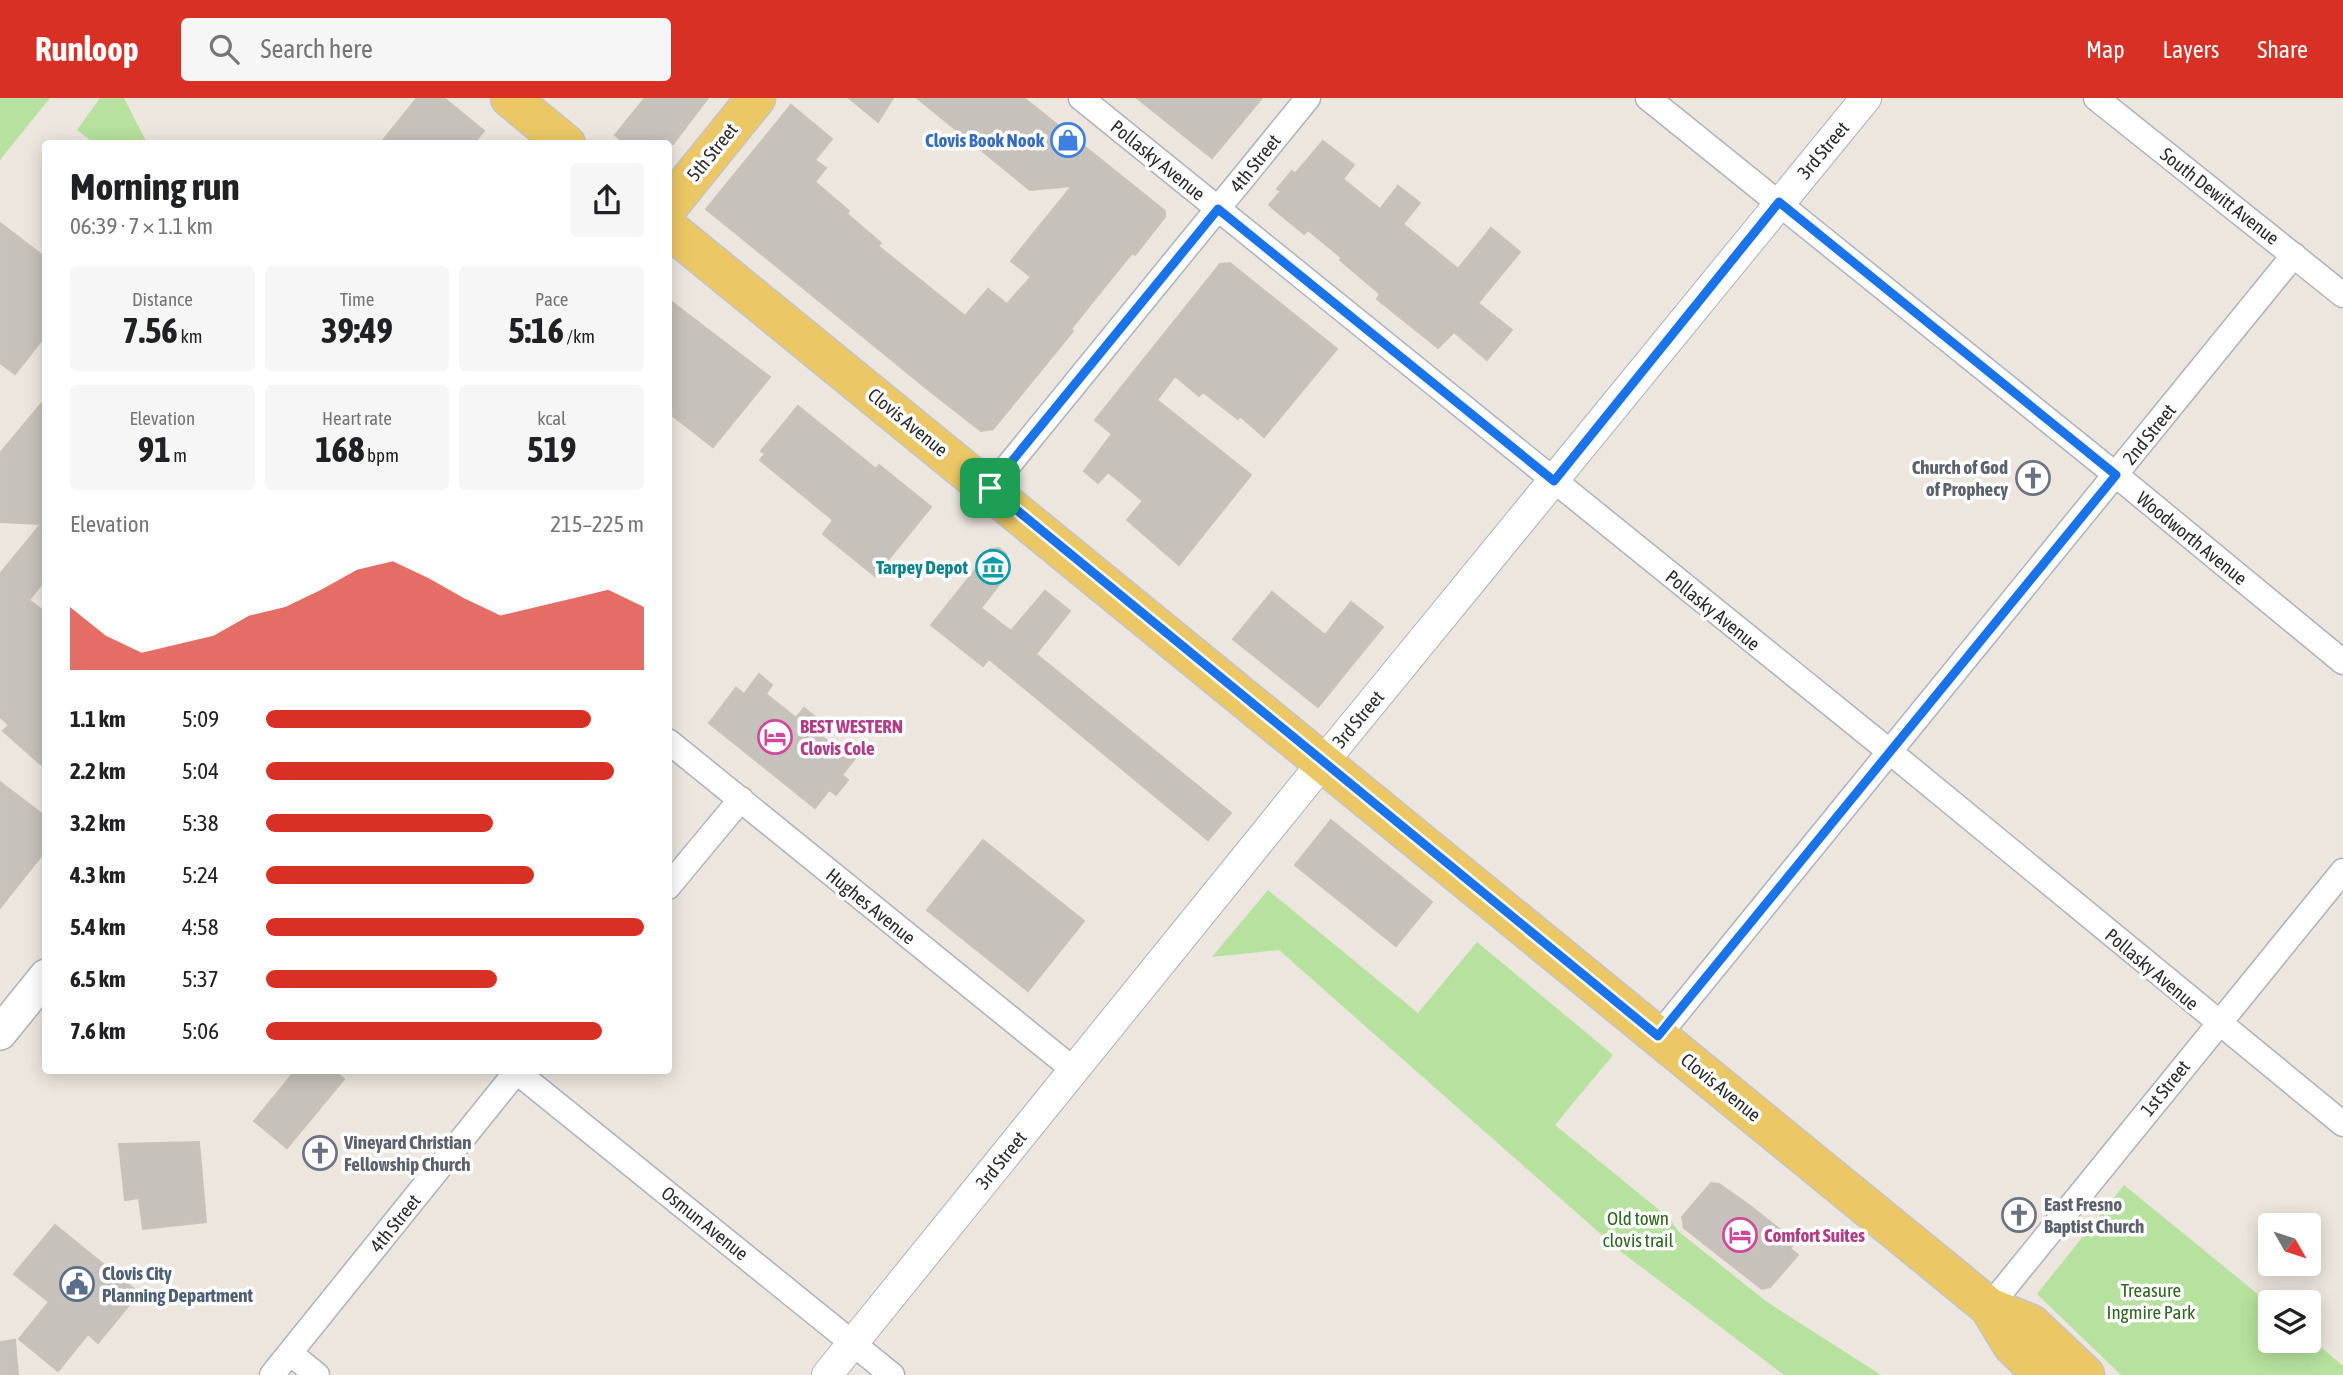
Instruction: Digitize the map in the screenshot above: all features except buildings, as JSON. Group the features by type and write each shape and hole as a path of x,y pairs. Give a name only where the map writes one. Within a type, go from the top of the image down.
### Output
{"main road":[{"path":"510,98 561,140"},
{"name":"5th Street","path":"672,202 756,98"},
{"name":"Clovis Avenue","path":"672,231 990,488 1989,1307 2012,1345 2043,1375"},
{"path":"0,1033 42,981"},
{"path":"1989,1307 2031,1324 2085,1375"}],"street":[{"name":"Pollasky Avenue","path":"1081,98 1889,751 2343,1124"},
{"name":"4th Street","path":"990,488 1308,98"},
{"name":"Woodworth Avenue","path":"1648,98 2116,475 2343,662"},
{"name":"3rd Street","path":"827,1375 1866,98"},
{"name":"South Dewitt Avenue","path":"2096,98 2343,295"},
{"name":"2nd Street","path":"1658,1036 2294,255"},
{"name":"Hughes Avenue","path":"672,744 1074,1070"},
{"path":"672,882 741,799"},
{"name":"1st Street","path":"1989,1307 2343,871"},
{"name":"4th Street","path":"272,1375 515,1074"},
{"name":"Osmun Avenue","path":"521,1074 892,1375"},
{"path":"290,1353 317,1375"}],"green space":[{"path":"0,98 50,98 0,160"},
{"path":"100,98 124,98 145,140 90,140 77,130"},
{"name":"Old town clovis trail","path":"1268,890 1418,1013 1477,942 1613,1055 1555,1125 1669,1218 1678,1231 1767,1302 1881,1375 1784,1375 1620,1251 1279,950 1212,957"},
{"name":"Treasure Ingmire Park","path":"2124,1185 2258,1294 2258,1353 2321,1353 2321,1347 2343,1366 2343,1375 2121,1375 2037,1294"}],"place":[{"name":"Clovis Book Nook","path":"1068,140"},
{"name":"Church of God of Prophecy","path":"2033,478"},
{"name":"Tarpey Depot","path":"993,567"},
{"name":"BEST WESTERN Clovis Cole","path":"775,737"},
{"name":"Vineyard Christian Fellowship Church","path":"320,1153"},
{"name":"East Fresno Baptist Church","path":"2019,1215"},
{"name":"Comfort Suites","path":"1740,1235"},
{"name":"Clovis City Planning Department","path":"77,1284"}],"route":[{"path":"1779,202 2116,475 1658,1036 990,488 1218,209 1554,481 1779,202"}]}
